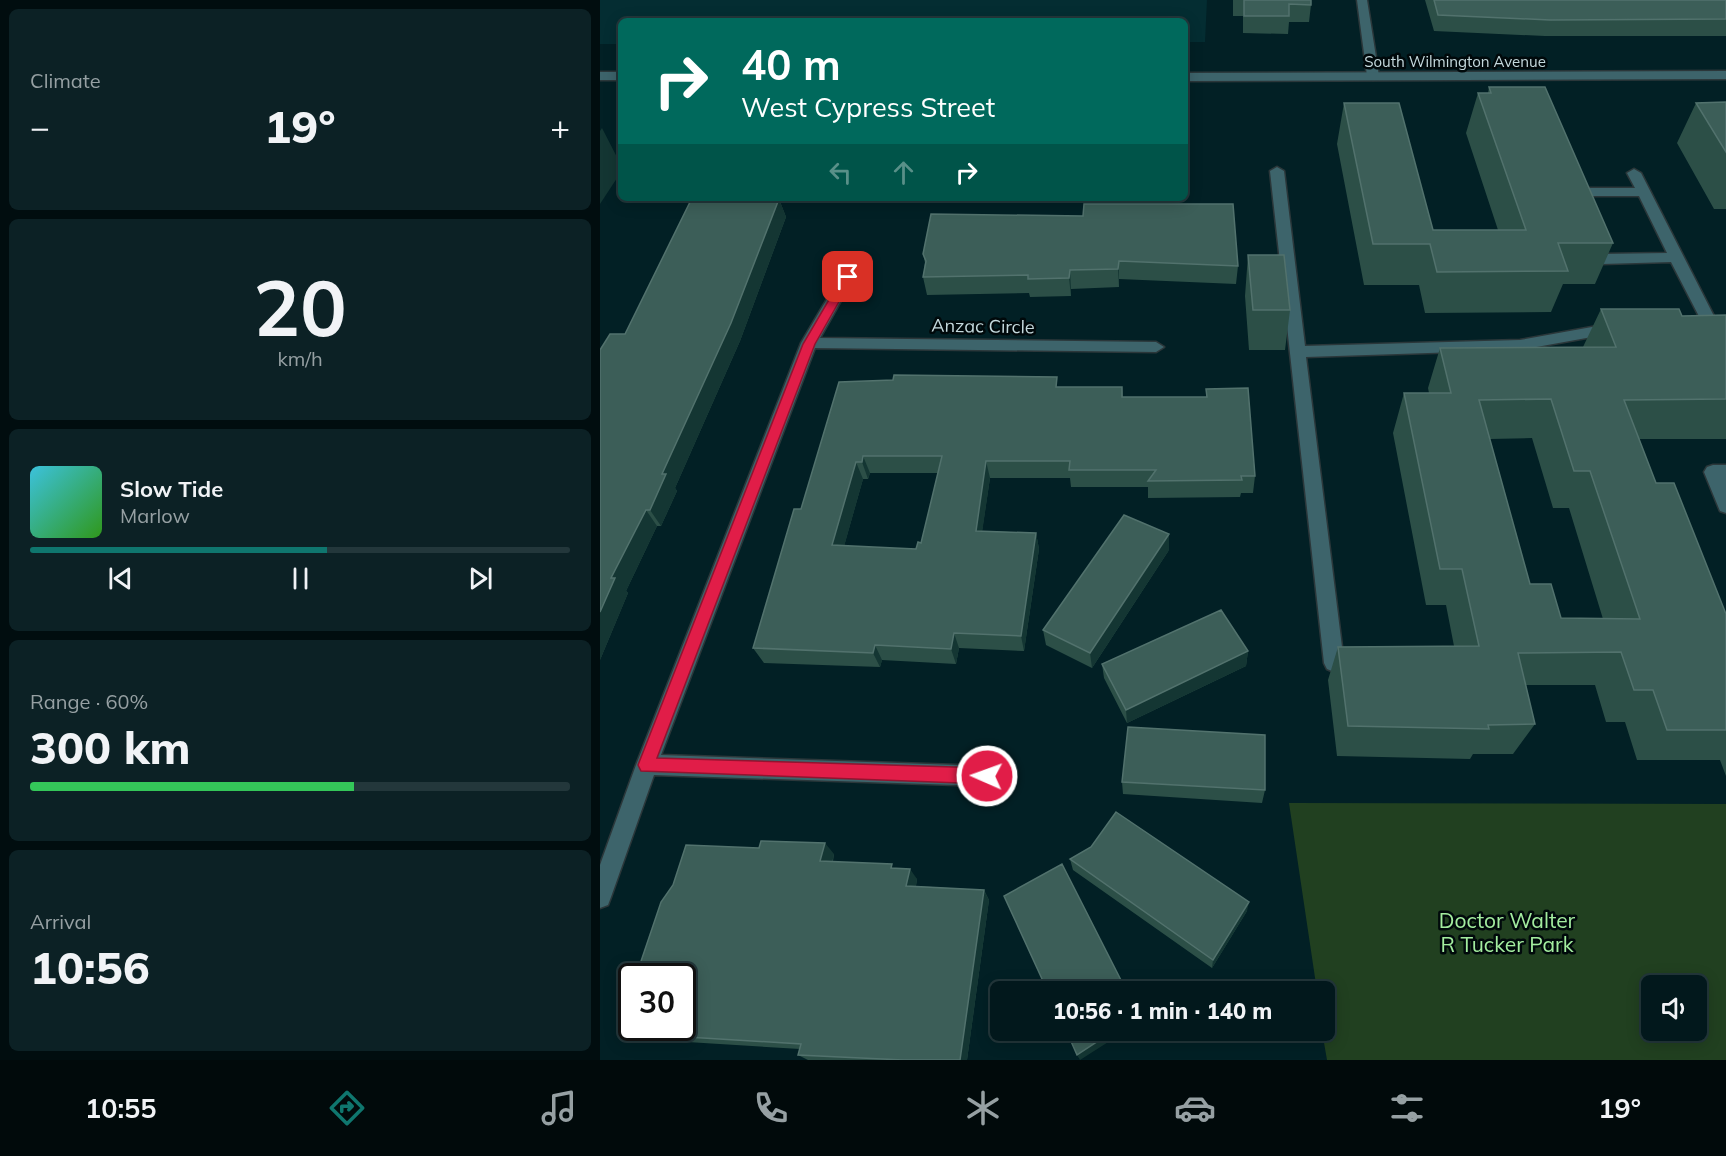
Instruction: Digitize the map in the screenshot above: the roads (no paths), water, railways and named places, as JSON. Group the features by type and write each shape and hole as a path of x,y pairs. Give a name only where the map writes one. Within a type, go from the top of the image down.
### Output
{"street":[{"path":"1362,0 1373,76"},
{"name":"South Wilmington Avenue","path":"1188,77 1726,75"},
{"path":"600,76 618,76"},
{"path":"1277,171 1300,352 1334,663"},
{"path":"1634,173 1709,322"},
{"path":"1580,192 1642,192"},
{"path":"1602,259 1675,257"},
{"path":"600,897 646,765 809,344 857,260"},
{"path":"1688,323 1726,322"},
{"path":"1300,352 1512,345 1581,331 1635,326"},
{"name":"Anzac Circle","path":"809,344 1156,347"},
{"path":"1726,472 1713,472 1726,506"},
{"path":"646,765 987,776"}],"park label":[{"name":"Doctor Walter R Tucker Park","path":"1507,932"}]}
